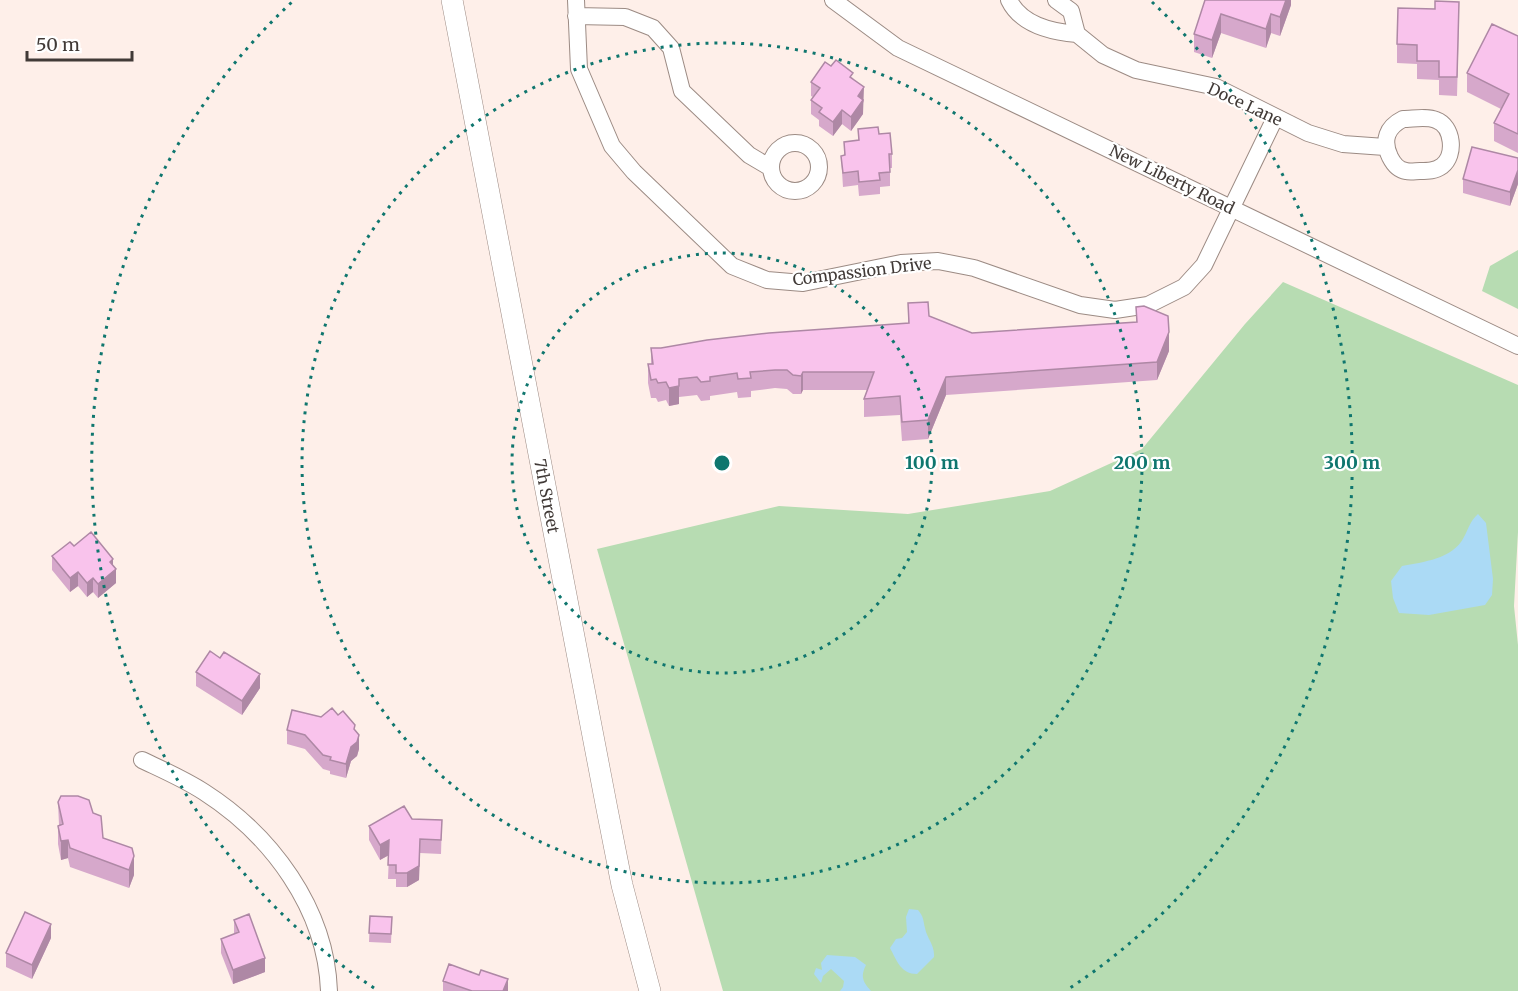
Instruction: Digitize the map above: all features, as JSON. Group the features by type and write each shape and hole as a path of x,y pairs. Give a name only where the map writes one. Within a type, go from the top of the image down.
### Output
{"street":[{"name":"7th Street","path":"452,0 609,820 622,885 650,991"},
{"name":"New Liberty Road","path":"833,0 898,48 1518,346"},
{"name":"Doce Lane","path":"1009,0 1012,7 1031,22 1056,32 1077,34 1102,55 1136,70 1216,87 1308,133 1343,144 1385,147"},
{"name":"Doce Lane","path":"1056,0 1071,11 1077,34"},
{"name":"Compassion Drive","path":"576,8 579,69 612,146 634,172 732,266 766,280 803,283 901,263 938,261 974,268 1080,305 1115,310 1148,305 1184,287 1204,265 1275,118"},
{"path":"576,8 625,17 653,28 670,48 682,91 749,155 771,168"},
{"path":"142,760 183,780 220,803 258,835 278,859 295,883 318,931 324,953 329,991"}],"green space":[{"path":"1518,250 1518,309 1482,291 1490,266"},
{"path":"1283,282 1518,385 1518,532 1514,606 1518,645 1518,991 723,991 597,549 779,506 908,514 1050,491 1142,449 1245,324"}],"water":[{"path":"1478,514 1486,523 1493,579 1492,595 1485,605 1429,615 1399,613 1393,598 1391,581 1402,566 1437,558 1453,550"},
{"path":"909,909 918,910 921,915 934,953 934,957 917,974 903,969 890,948 896,939 902,938 907,932 906,917"},
{"path":"827,955 855,957 866,965 863,979 871,991 840,991 844,981 831,969 823,976 821,983 814,974 816,968 822,970 821,963"}],"building":[{"path":"1205,0 1286,0 1280,17 1271,14 1266,29 1221,14 1212,40 1194,34"},
{"path":"1435,1 1459,2 1457,77 1439,77 1439,61 1417,61 1417,45 1397,44 1398,8 1435,9"},
{"path":"1492,24 1518,36 1518,134 1494,123 1509,94 1467,73"},
{"path":"836,60 853,73 850,77 864,87 858,96 863,100 851,117 842,110 833,122 819,112 822,108 811,100 820,88 811,82 825,62 831,66"},
{"path":"878,127 879,134 890,133 892,154 889,154 890,172 879,173 880,180 859,182 858,171 843,173 841,156 845,155 844,142 859,140 858,129"},
{"path":"1472,147 1518,158 1518,170 1510,192 1463,179"},
{"path":"928,302 929,316 972,333 1137,322 1136,307 1144,306 1168,316 1169,332 1157,362 946,377 928,420 902,422 900,396 864,399 874,372 803,372 801,376 793,375 787,370 775,370 750,372 751,378 738,379 737,373 710,377 710,381 701,382 697,377 679,379 679,386 669,388 666,382 658,383 656,379 651,380 648,364 653,364 651,348 769,333 909,323 908,303"},
{"path":"91,532 113,559 110,562 116,569 98,584 93,578 87,583 78,572 70,578 52,556 70,542 74,546"},
{"path":"210,651 220,658 224,652 260,674 242,701 196,672"},
{"path":"332,708 338,715 343,711 355,725 354,729 359,735 357,742 351,747 346,764 330,760 331,757 323,755 305,735 287,730 292,710 321,717"},
{"path":"61,796 78,796 89,800 93,813 101,816 103,838 132,848 134,856 129,870 70,848 68,840 61,841 58,826 63,824 58,802"},
{"path":"404,806 412,819 442,820 441,840 420,839 419,866 407,873 396,873 396,865 388,865 389,840 380,845 369,826"},
{"path":"25,912 51,924 32,965 6,953"},
{"path":"249,914 265,958 233,970 221,939 239,932 234,920"},
{"path":"370,916 392,917 391,934 369,933"},
{"path":"449,964 479,975 481,970 508,979 503,991 472,991 443,981"}]}
